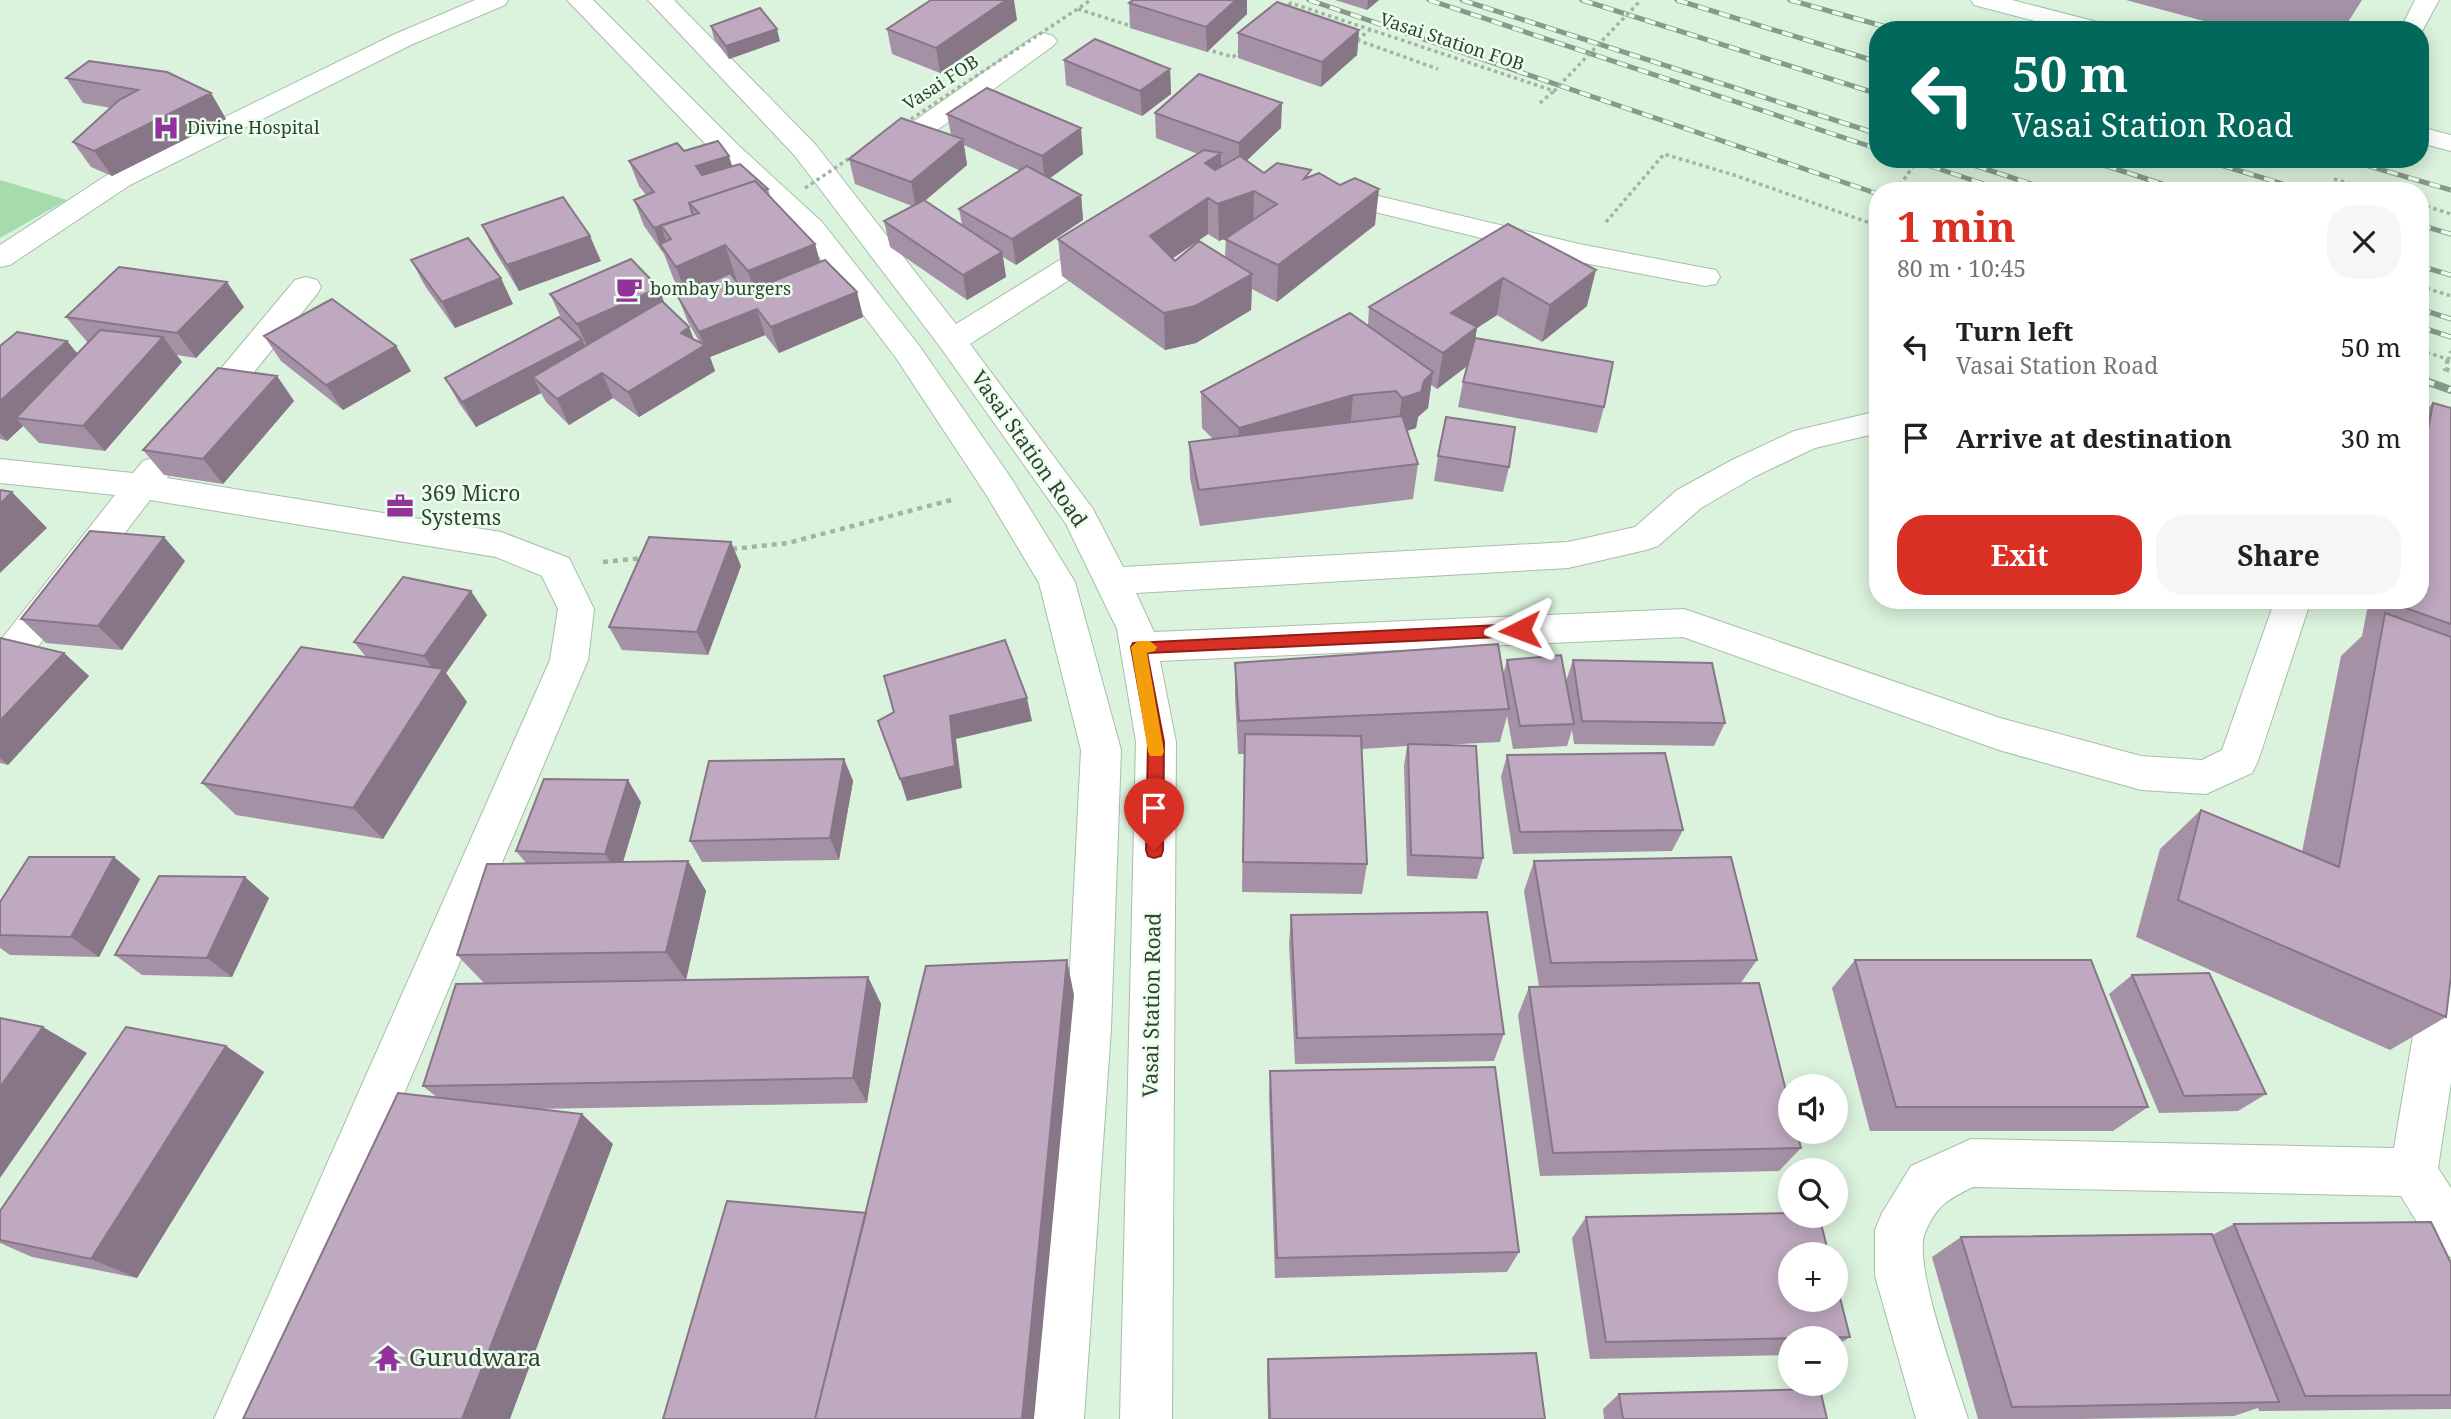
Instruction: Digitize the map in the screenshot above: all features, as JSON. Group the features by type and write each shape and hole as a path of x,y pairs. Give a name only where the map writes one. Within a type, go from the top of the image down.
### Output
{"street":[{"path":"0,258 120,179 404,39 496,0"},
{"path":"579,0 728,151 812,228 906,351 999,488 1058,582 1101,750 1089,1028 1058,1419"},
{"name":"Vasai Station Road","path":"660,0 805,150 818,192 952,341 1081,517 1135,629 1156,742 1146,1419"},
{"path":"1983,0 2065,21"},
{"path":"2416,21 2427,0"},
{"path":"818,192 1044,41"},
{"path":"2429,137 2451,143"},
{"path":"1301,186 1578,253 1705,278"},
{"path":"952,341 1128,229"},
{"path":"0,668 141,486 306,287"},
{"path":"1112,581 1568,555 1646,537 1689,499 1744,468 1806,439 1869,424"},
{"path":"0,471 141,486 501,545 556,567 576,609 569,660 240,1419"},
{"path":"1138,647 1684,623 1999,734 2141,773 2206,776 2238,761 2290,609"},
{"path":"2451,935 2433,1180 2451,1233"},
{"path":"1942,1419 1900,1276 1899,1230 1928,1182 1970,1163 2433,1180"}],"path":[{"name":"Vasai FOB","path":"896,128 1091,0"},
{"path":"1540,103 1641,0"},
{"name":"Vasai Station FOB","path":"1282,12 1291,3 1553,91"},
{"path":"1078,9 1142,29"},
{"path":"1370,30 1355,42 1438,69"},
{"path":"1194,45 1233,57 1242,48"},
{"path":"795,180 818,192 862,151"},
{"path":"1578,253 1664,154 1869,222"},
{"path":"2334,179 2344,182"},
{"path":"2429,208 2451,214"},
{"path":"2429,289 2451,296"},
{"path":"2451,351 2445,369 2451,371"},
{"path":"2429,353 2447,359"},
{"path":"720,550 788,543 999,488"},
{"path":"556,567 651,557"}],"green space":[{"path":"0,180 67,200 0,238"}],"building":[{"path":"931,0 1006,0 936,48 887,29"},
{"path":"1133,0 1236,0 1206,27 1129,3"},
{"path":"1277,2 1359,30 1322,62 1238,33"},
{"path":"760,8 777,29 726,46 711,26"},
{"path":"1095,39 1170,69 1140,91 1064,60"},
{"path":"89,61 167,72 211,93 94,151 73,142 119,100 138,90 66,78"},
{"path":"1199,74 1282,103 1239,143 1155,113"},
{"path":"987,88 1081,128 1042,156 947,114"},
{"path":"901,118 963,139 911,182 849,159"},
{"path":"718,141 729,156 696,166 702,175 740,164 768,189 764,190 755,181 689,203 693,215 654,228 634,200 654,192 629,161 677,143 684,151"},
{"path":"1204,150 1221,153 1205,163 1215,170 1240,156 1264,173 1277,163 1311,170 1304,179 1319,173 1340,185 1355,178 1379,189 1278,265 1225,239 1277,204 1254,191 1218,204 1208,198 1150,236 1175,261 1199,241 1252,274 1195,306 1164,313 1058,239"},
{"path":"1027,166 1081,195 1012,239 959,209"},
{"path":"755,181 815,244 748,271 725,245 676,267 660,244 671,239 661,225 699,213 689,203"},
{"path":"563,197 590,236 507,265 482,225"},
{"path":"924,200 1002,252 963,275 884,221"},
{"path":"1508,224 1596,270 1550,305 1503,278 1451,313 1477,327 1443,353 1369,307"},
{"path":"468,238 501,278 442,302 411,260"},
{"path":"631,259 659,288 577,324 550,294"},
{"path":"825,260 857,292 771,327 757,309 699,332 678,297 730,273 745,293"},
{"path":"119,267 227,282 177,333 66,317"},
{"path":"332,299 396,346 326,385 264,336"},
{"path":"662,301 689,327 681,333 705,345 628,392 602,373 557,399 533,377"},
{"path":"1350,313 1433,372 1424,381 1421,392 1402,398 1396,391 1353,395 1239,428 1201,392"},
{"path":"559,317 582,340 462,402 445,378"},
{"path":"100,330 163,337 83,426 16,418"},
{"path":"17,332 67,341 0,401 0,346"},
{"path":"1475,338 1613,362 1604,407 1463,382"},
{"path":"218,368 277,376 203,459 143,450"},
{"path":"2433,403 2451,408 2451,624 2408,609 2429,609 2429,424"},
{"path":"1402,416 1418,464 1199,490 1189,442"},
{"path":"1446,417 1515,427 1509,467 1438,456"},
{"path":"0,490 12,492 0,504"},
{"path":"90,531 164,537 98,626 21,619"},
{"path":"649,537 731,542 697,632 609,627"},
{"path":"403,577 471,591 424,656 354,642"},
{"path":"2385,613 2451,637 2451,976 2446,1017 2178,900 2201,810 2339,867"},
{"path":"0,638 64,653 0,721"},
{"path":"1005,640 1027,698 950,716 955,766 900,779 878,721 894,712 884,676"},
{"path":"1498,644 1509,709 1239,721 1235,663"},
{"path":"301,647 443,669 353,808 202,783"},
{"path":"1561,655 1574,724 1520,726 1507,660"},
{"path":"1573,660 1712,663 1725,723 1582,721"},
{"path":"1245,734 1361,736 1367,864 1243,862"},
{"path":"1408,744 1476,746 1483,858 1411,855"},
{"path":"1665,753 1683,830 1520,832 1507,755"},
{"path":"844,759 830,838 690,841 709,761"},
{"path":"544,779 628,780 605,854 516,851"},
{"path":"29,857 114,857 71,937 0,935 0,902"},
{"path":"1731,857 1757,960 1551,963 1534,861"},
{"path":"688,861 666,952 457,955 487,864"},
{"path":"159,876 245,877 207,958 115,955"},
{"path":"1487,912 1504,1034 1297,1038 1291,915"},
{"path":"1067,960 1022,1419 815,1419 926,966"},
{"path":"1855,960 2091,960 2148,1107 1896,1107"},
{"path":"2209,973 2266,1094 2184,1096 2132,975"},
{"path":"868,977 853,1078 423,1086 456,984"},
{"path":"1759,983 1782,1074 1778,1074 1778,1144 1800,1144 1801,1148 1553,1153 1529,987"},
{"path":"0,1018 43,1027 0,1087"},
{"path":"126,1027 226,1046 91,1259 0,1240 0,1211"},
{"path":"1495,1067 1519,1252 1277,1258 1270,1071"},
{"path":"398,1093 582,1114 462,1419 243,1419"},
{"path":"727,1201 866,1213 815,1419 663,1419"},
{"path":"1778,1213 1778,1228 1822,1228 1826,1242 1778,1242 1778,1312 1844,1312 1847,1326 1778,1326 1778,1338 1606,1342 1586,1217"},
{"path":"2431,1222 2451,1263 2451,1395 2305,1396 2234,1224"},
{"path":"2212,1234 2279,1402 2012,1407 1961,1237"},
{"path":"1536,1353 1545,1419 1270,1419 1268,1359"},
{"path":"1778,1390 1778,1396 1822,1396 1827,1419 1623,1419 1619,1394"}],"railway":[{"path":"1309,0 1869,191"},
{"path":"1429,0 1869,146"},
{"path":"1462,0 1869,131"},
{"path":"1582,0 1869,91"},
{"path":"1677,0 1869,59"},
{"path":"1790,0 1869,22"},
{"path":"1936,168 1978,182"},
{"path":"1983,168 2025,182"},
{"path":"2113,168 2156,182"},
{"path":"2231,168 2276,182"},
{"path":"2376,168 2424,182"},
{"path":"2429,184 2451,190"},
{"path":"2429,228 2451,234"},
{"path":"2429,269 2451,275"},
{"path":"2429,312 2451,319"},
{"path":"2429,330 2451,337"},
{"path":"2429,382 2451,390"}],"slow traffic":[{"path":"1150,647 1138,647 1156,752"}],"place":[{"name":"Divine Hospital","path":"166,128"},
{"name":"bombay burgers","path":"629,289"},
{"name":"369 Micro Systems","path":"400,506"},
{"name":"Gurudwara","path":"388,1358"}],"route":[{"path":"1154,850 1156,742 1138,647 1520,630"}]}
